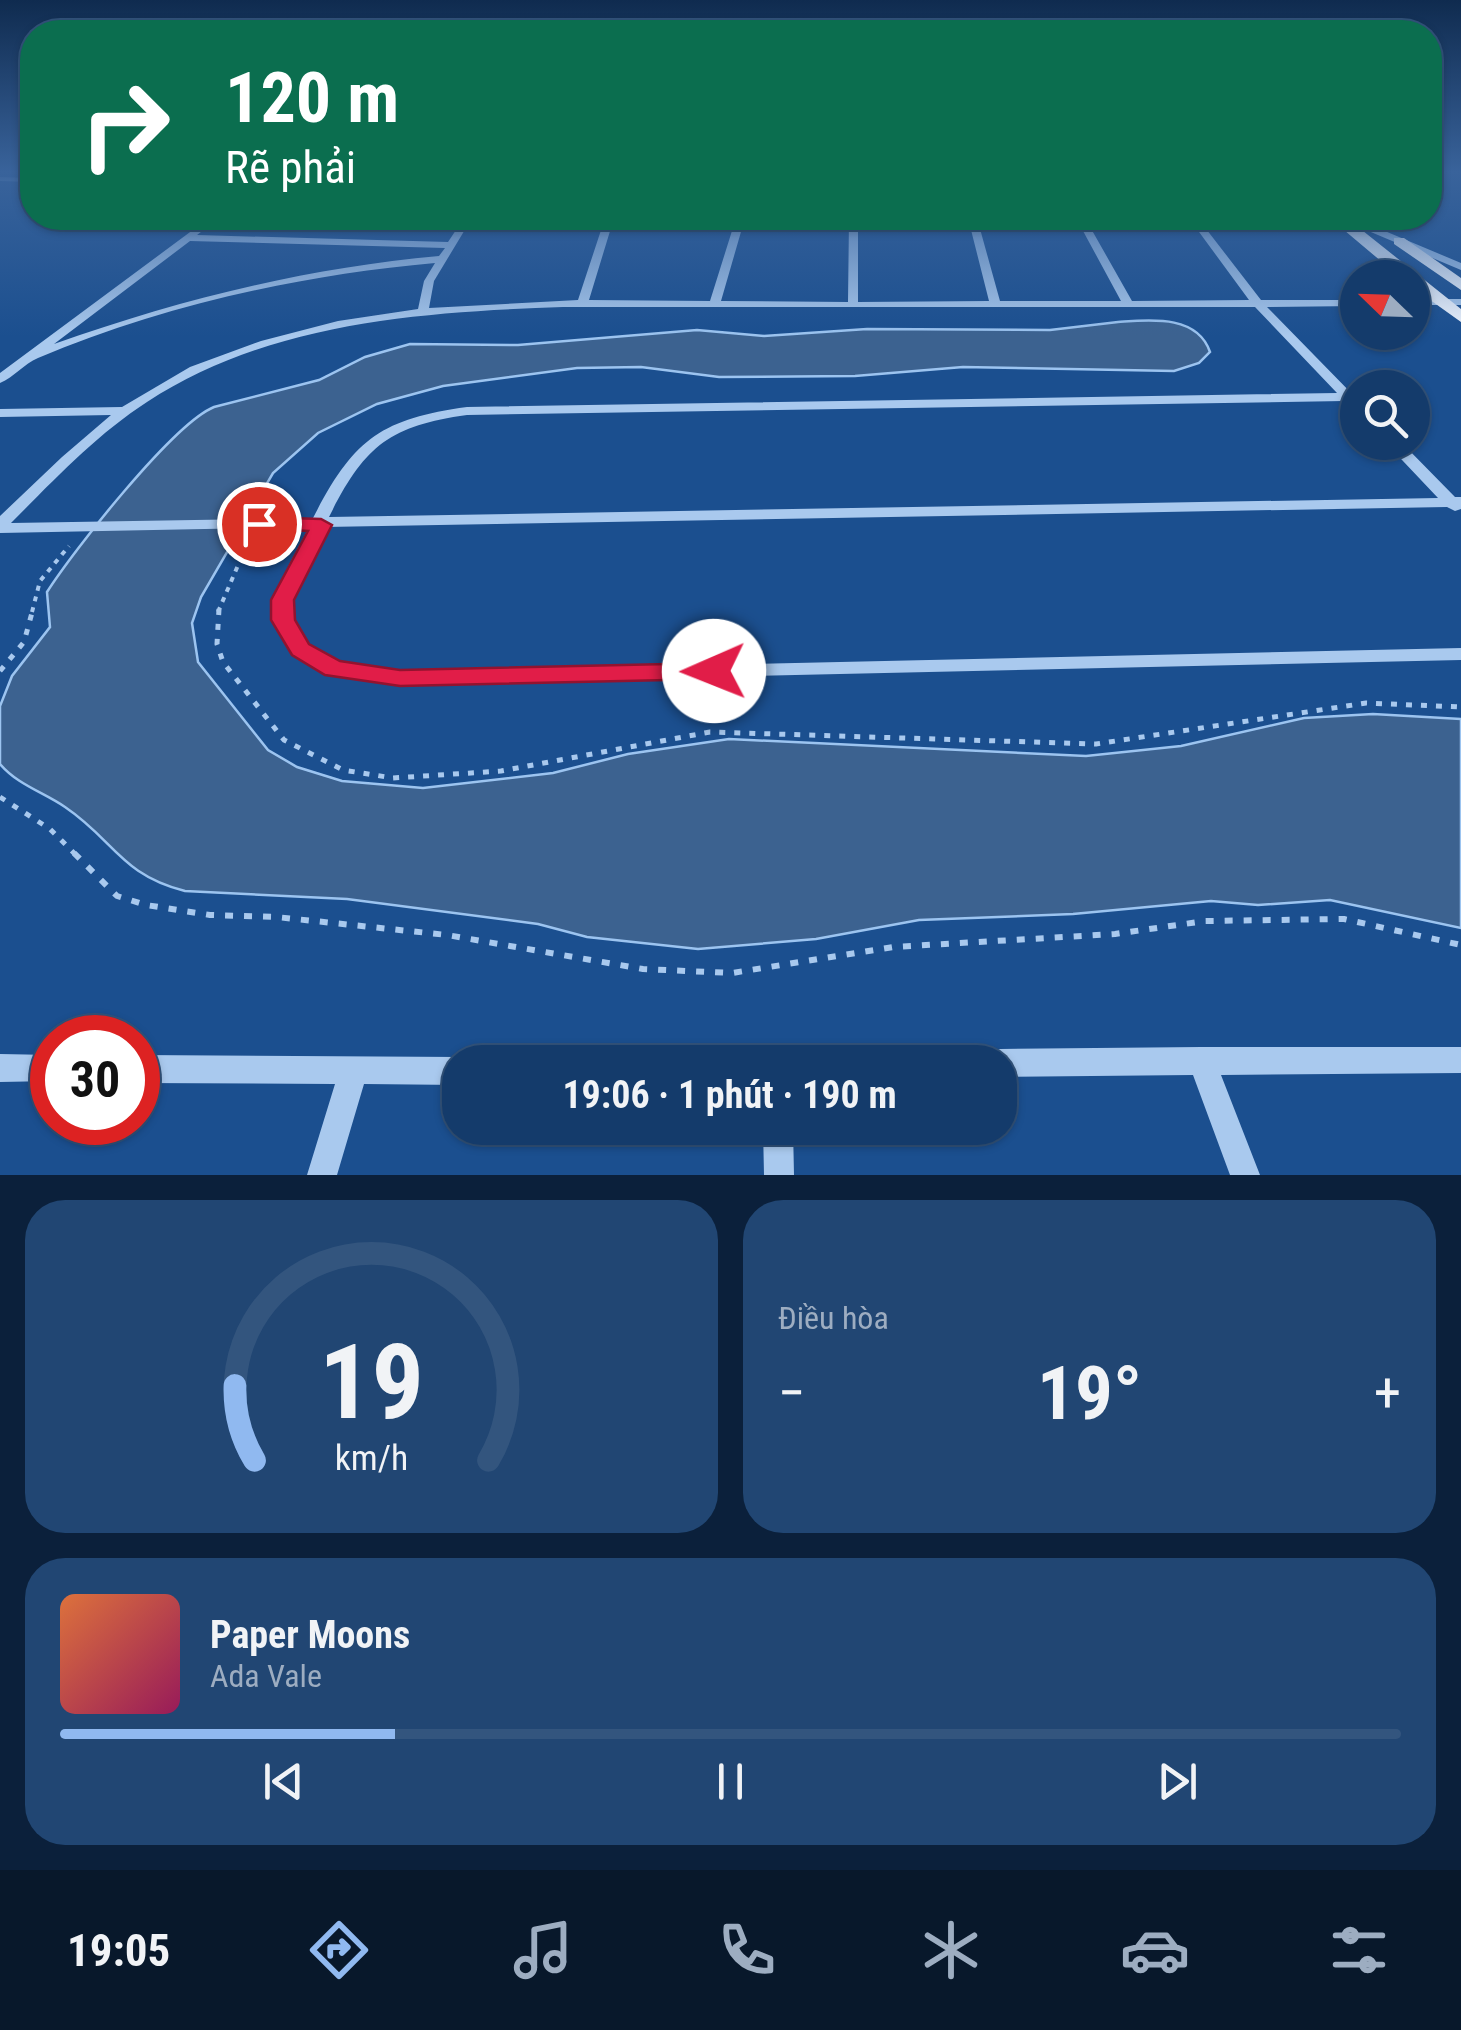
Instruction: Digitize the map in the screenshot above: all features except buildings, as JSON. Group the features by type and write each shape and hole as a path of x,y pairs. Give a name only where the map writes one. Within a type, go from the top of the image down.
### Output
{"main road":[{"path":"1352,230 1390,260"},
{"path":"1400,241 1461,286"},
{"path":"1430,293 1461,317"}],"street":[{"path":"0,379 198,230"},
{"path":"423,310 428,281 460,230"},
{"path":"582,305 605,230"},
{"path":"714,305 736,230"},
{"path":"853,305 854,230"},
{"path":"975,230 995,304"},
{"path":"1087,230 1128,303"},
{"path":"1202,230 1257,303 1340,390"},
{"path":"1379,230 1461,268"},
{"path":"188,238 451,245"},
{"path":"29,358 154,312 237,289 367,265 442,259"},
{"path":"0,526 121,411 169,382 239,352 318,329 423,310 582,305 1340,302"},
{"path":"1430,302 1461,302"},
{"path":"1340,403 464,412 404,426 365,448 349,468 283,600 286,631 300,650 320,664 370,675 1461,654"},
{"path":"0,413 121,411"},
{"path":"1411,460 1458,506"},
{"path":"0,526 321,525 662,513 1458,506"},
{"path":"1201,1060 1245,1175"},
{"path":"1017,1063 1461,1060"},
{"path":"0,1068 30,1068"},
{"path":"160,1069 442,1071"},
{"path":"322,1175 353,1073"},
{"path":"778,1145 779,1175"}],"path":[{"path":"0,671 24,642 40,581 69,546"},
{"path":"245,549 216,618 214,637 222,665 295,748 321,760 400,778 504,770 676,735 710,732 1096,744 1149,739 1301,708 1401,702 1461,707"},
{"path":"0,797 50,829 117,896 146,906 210,916 276,916 448,936 643,969 747,971 893,947 1115,934 1204,921 1254,924 1344,919 1461,945"}],"water":[{"path":"1118,322 1183,325 1204,340 1210,352 1199,363 1174,371 963,367 855,376 719,377 641,367 577,368 443,386 377,404 318,433 273,473 201,597 192,623 198,662 268,750 297,767 342,781 423,788 553,773 628,754 729,739 1086,756 1181,746 1304,718 1373,714 1461,719 1461,928 1330,900 1258,905 1211,901 1073,914 919,920 816,939 698,949 587,937 538,924 347,899 185,891 146,876 82,819 0,764 0,706 12,676 50,627 47,592 100,520 150,462 196,418 214,407 319,380 365,357 410,344 518,345 697,330 764,336 867,329 1050,330"}],"route":[{"path":"259,524 321,525 283,600 283,620 300,650 334,669 400,678 714,671"}]}
